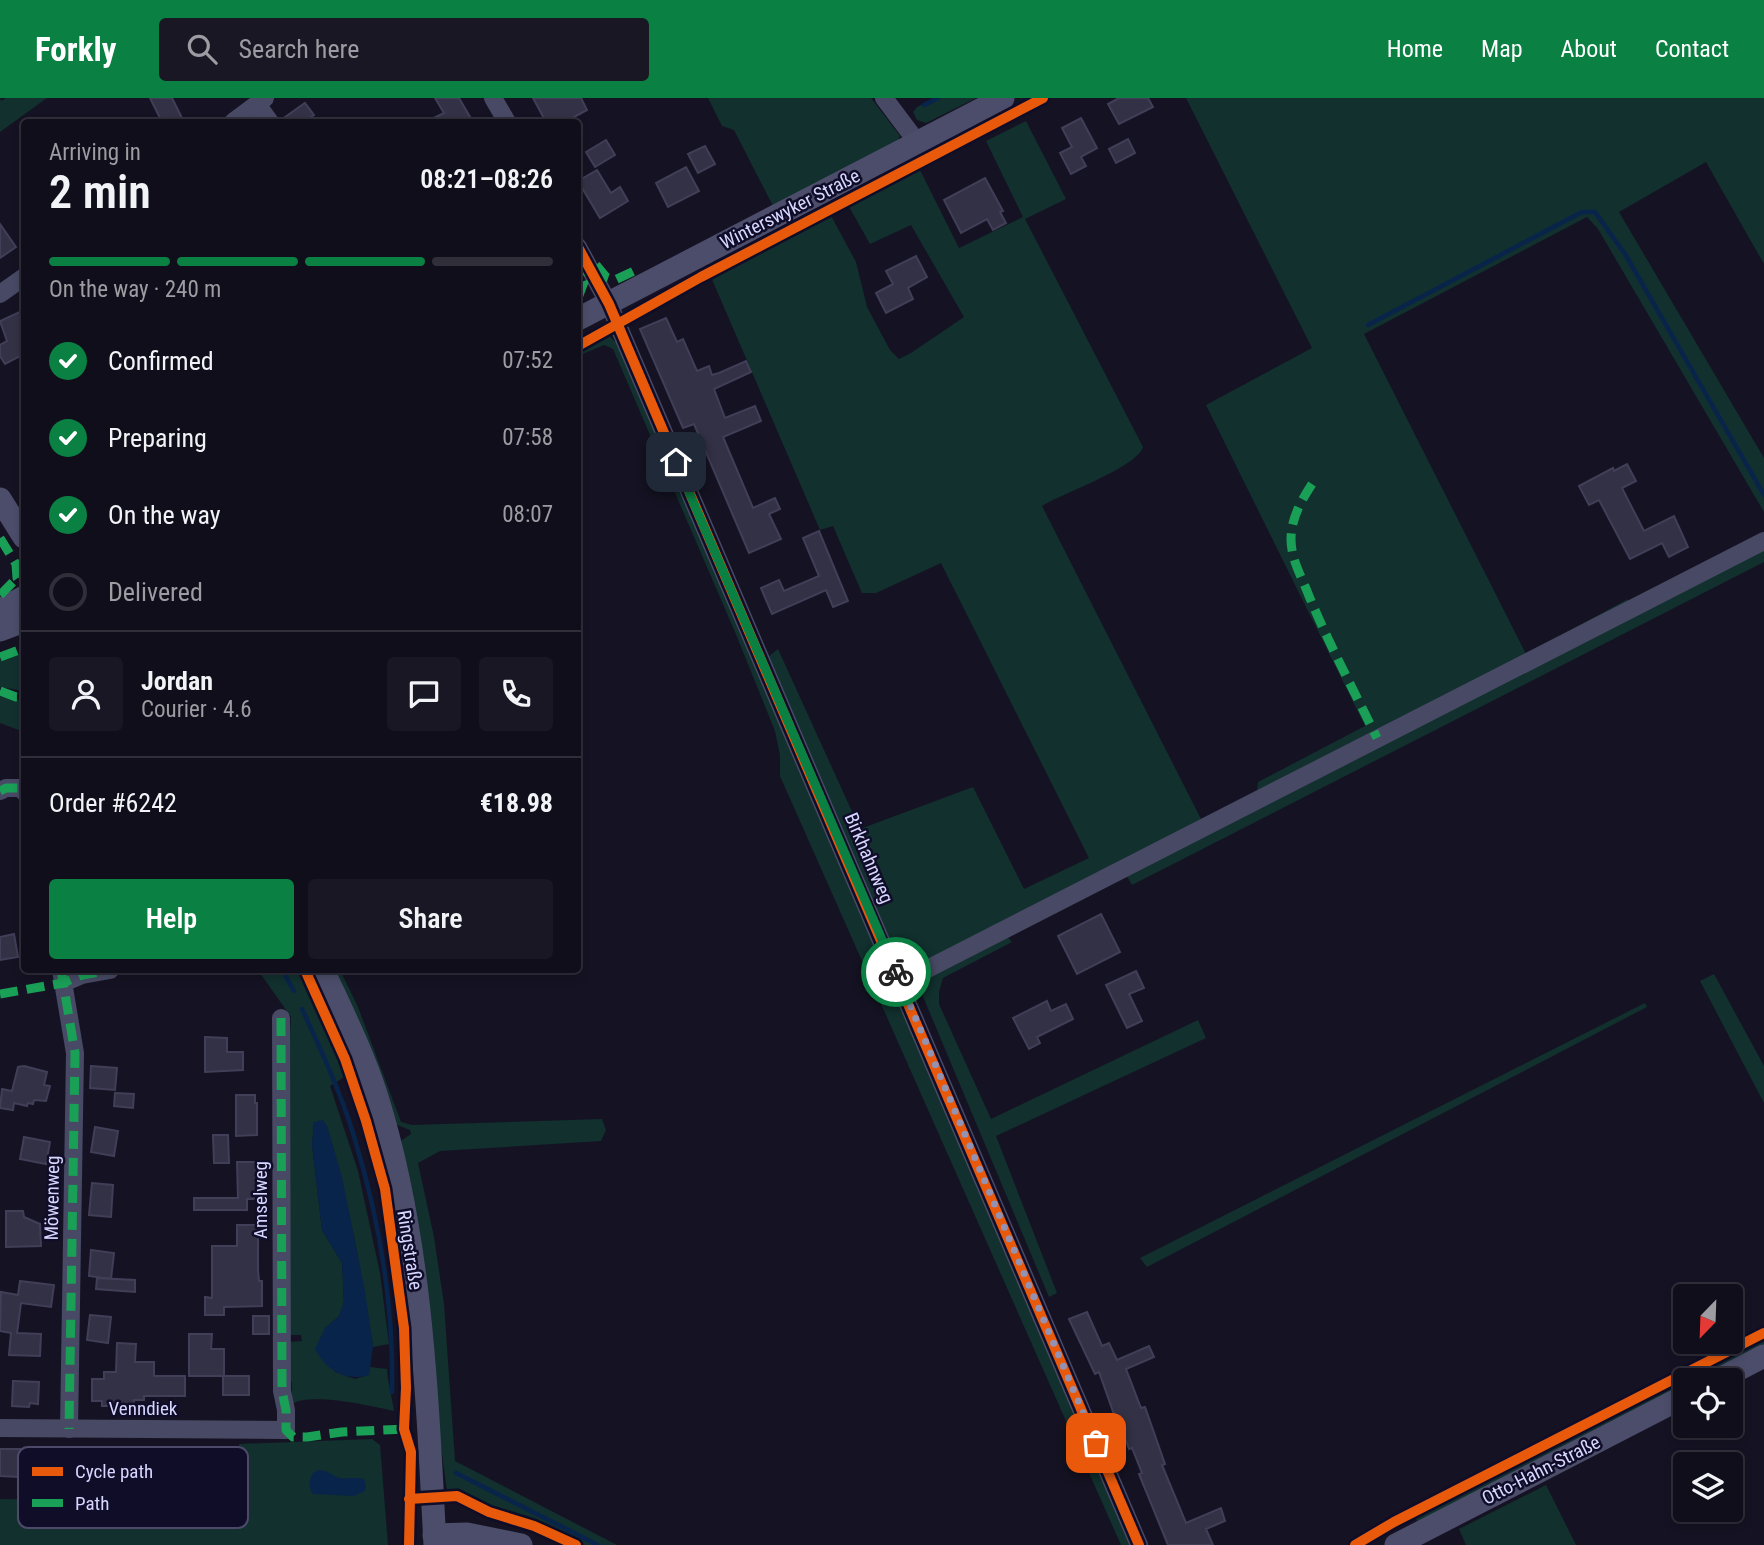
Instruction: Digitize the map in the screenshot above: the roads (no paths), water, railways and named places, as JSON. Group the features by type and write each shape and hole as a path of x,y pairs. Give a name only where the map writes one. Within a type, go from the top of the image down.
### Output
{"street":[{"path":"493,98 505,119"},
{"path":"884,98 917,142"},
{"name":"Winterswyker Straße","path":"581,318 1003,98"},
{"path":"237,119 261,101 269,119"},
{"name":"Birkhahnweg","path":"581,253 609,304 1139,1545"},
{"path":"0,295 21,279"},
{"path":"0,486 14,493 21,504"},
{"path":"0,499 21,532"},
{"path":"900,983 1764,541"},
{"path":"0,610 21,599"},
{"path":"0,630 21,622"},
{"path":"0,791 6,788 21,788"},
{"path":"62,976 93,973"},
{"name":"Ringstraße","path":"324,973 360,1052 376,1096 405,1210 417,1289 434,1540"},
{"name":"Möwenweg","path":"62,976 75,1053 69,1429"},
{"name":"Amselweg","path":"281,1018 282,1391 286,1430"},
{"path":"1741,1368 1764,1356"},
{"name":"Otto-Hahn-Straße","path":"1396,1545 1673,1402"},
{"name":"Venndiek","path":"0,1428 286,1430"},
{"path":"434,1540 467,1534 521,1545"}],"water":[{"path":"323,1120 342,1177 365,1291 373,1347 369,1375 360,1377 337,1372 325,1363 315,1349 325,1328 339,1316 344,1302 342,1263 322,1230 312,1145 314,1122"},
{"path":"319,1470 340,1478 364,1479 365,1491 354,1496 313,1494 310,1481 313,1473"}],"waterway":[{"path":"924,105 938,98"},
{"path":"1368,325 1582,212 1595,212 1625,254 1764,495"},
{"path":"284,973 294,991"},
{"path":"302,1009 342,1102 370,1197 387,1294 392,1392"},
{"path":"456,1473 598,1545"}]}
